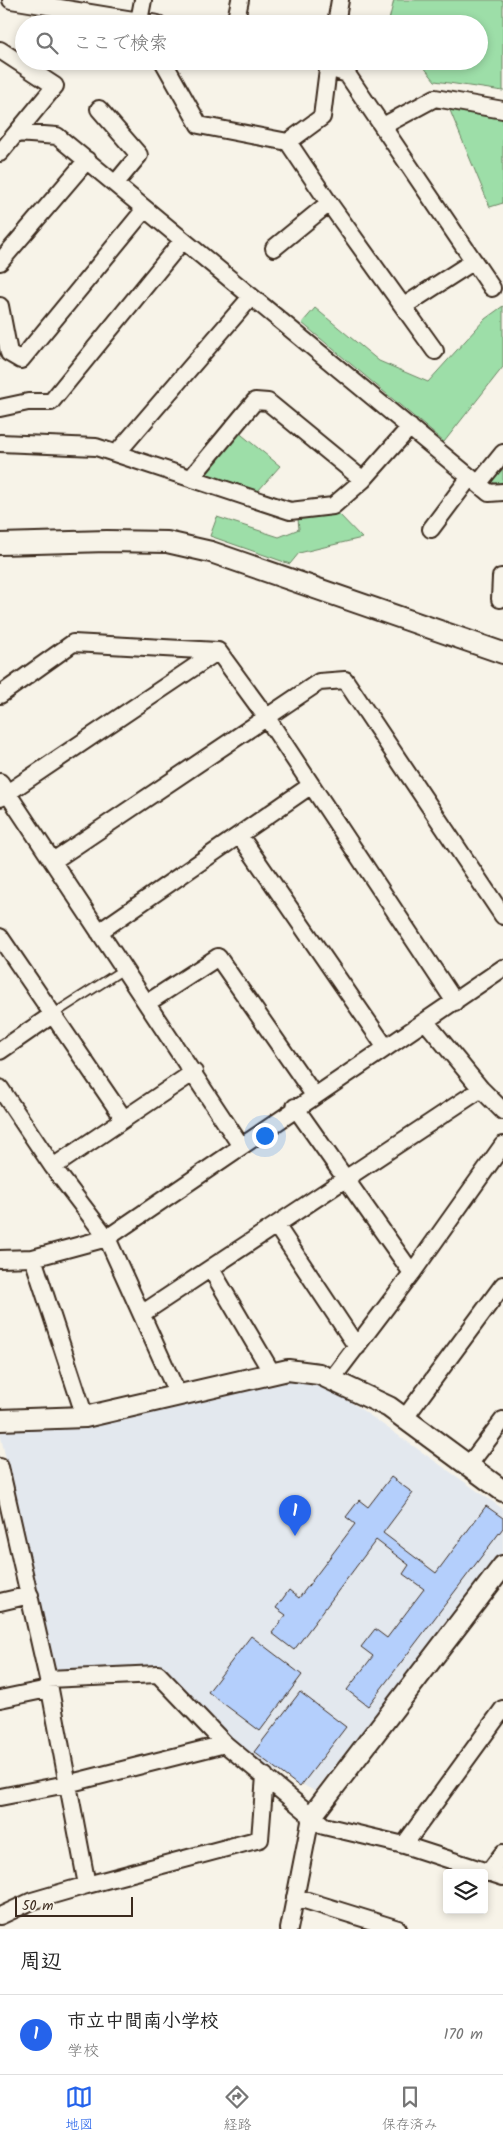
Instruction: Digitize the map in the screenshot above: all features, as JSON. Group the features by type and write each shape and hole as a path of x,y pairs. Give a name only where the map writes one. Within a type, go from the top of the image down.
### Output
{"street":[{"path":"11,0 42,2 106,15"},
{"path":"141,15 143,0"},
{"path":"237,15 240,0"},
{"path":"338,15 340,0"},
{"path":"0,50 15,60"},
{"path":"0,153 56,86 31,70"},
{"path":"167,70 199,125 288,142 329,203 435,351"},
{"path":"288,142 322,117 328,70"},
{"path":"339,70 347,74 384,126 492,288"},
{"path":"384,126 435,98 503,110"},
{"path":"99,109 139,155 115,184"},
{"path":"17,133 57,136 490,493 503,492"},
{"path":"0,262 87,160"},
{"path":"274,248 329,203"},
{"path":"0,306 9,353 21,360 145,209"},
{"path":"0,408 28,402 51,402 182,241"},
{"path":"404,306 474,260"},
{"path":"117,453 252,297"},
{"path":"191,478 255,401 268,402 363,480"},
{"path":"0,443 96,446 290,511 333,506 363,480 410,427"},
{"path":"431,529 474,480 503,453"},
{"path":"0,544 107,540 167,542 211,552 503,653"},
{"path":"500,599 501,577 503,577"},
{"path":"0,695 73,644 218,651"},
{"path":"218,651 266,718 455,1002"},
{"path":"218,651 2,791 53,862 98,932 194,1072 241,1146"},
{"path":"53,862 319,682 345,680 503,916"},
{"path":"98,932 310,786"},
{"path":"240,836 386,1048"},
{"path":"0,937 124,1119"},
{"path":"147,1003 218,957 314,1095"},
{"path":"0,1259 33,1258 107,1238 295,1107 426,1022 503,968"},
{"path":"0,1051 52,1015"},
{"path":"426,1022 481,1089 503,1112"},
{"path":"53,1167 194,1072"},
{"path":"0,1088 53,1167 107,1238 178,1395"},
{"path":"143,1314 481,1089"},
{"path":"295,1107 412,1274"},
{"path":"331,1380 412,1274 503,1145"},
{"path":"276,1225 357,1347"},
{"path":"33,1258 85,1417"},
{"path":"211,1269 272,1373"},
{"path":"404,1419 503,1286"},
{"path":"0,1420 85,1417 288,1370 319,1374 388,1407 503,1491"},
{"path":"468,1466 503,1420"},
{"path":"0,1467 3,1498 30,1595 87,1885"},
{"path":"289,1929 310,1816 503,1566"},
{"path":"0,1602 30,1595"},
{"path":"0,1699 48,1684 158,1674 225,1744 324,1826 404,1845 496,1875 503,1853"},
{"path":"404,1845 503,1709"},
{"path":"0,1797 67,1784 225,1744"},
{"path":"0,1916 32,1901 260,1839 265,1776"},
{"path":"295,1897 398,1929"}],"lane":[{"path":"52,1015 124,968"}],"shaded area":[{"path":"298,1380 319,1383 345,1398 503,1509 503,1551 315,1791 248,1757 162,1666 54,1669 0,1433 0,1429 273,1382"}],"green space":[{"path":"394,0 503,0 503,91 435,81 426,70 488,70 488,15 390,15"},
{"path":"449,108 503,118 503,203 490,207"},
{"path":"503,306 503,367 444,442 302,323 315,308 379,361 428,382 485,319"},
{"path":"237,431 280,466 258,491 203,473"},
{"path":"503,463 503,483 496,484 489,480"},
{"path":"338,513 362,538 299,553 290,564 210,536 217,517 279,537 299,529 298,519"}],"building":[{"path":"391,1477 413,1493 383,1533 436,1573 486,1506 503,1518 503,1528 368,1706 347,1690 373,1656 361,1647 375,1629 387,1638 424,1589 403,1574 409,1565 376,1540 294,1650 272,1633 286,1615 276,1608 289,1590 299,1598 355,1524 346,1517 359,1500 368,1507"},
{"path":"251,1636 302,1675 260,1731 208,1692"},
{"path":"300,1692 346,1727 300,1787 254,1752"}],"place":[{"name":"市立中間南小学校","path":"295,1536"}]}
